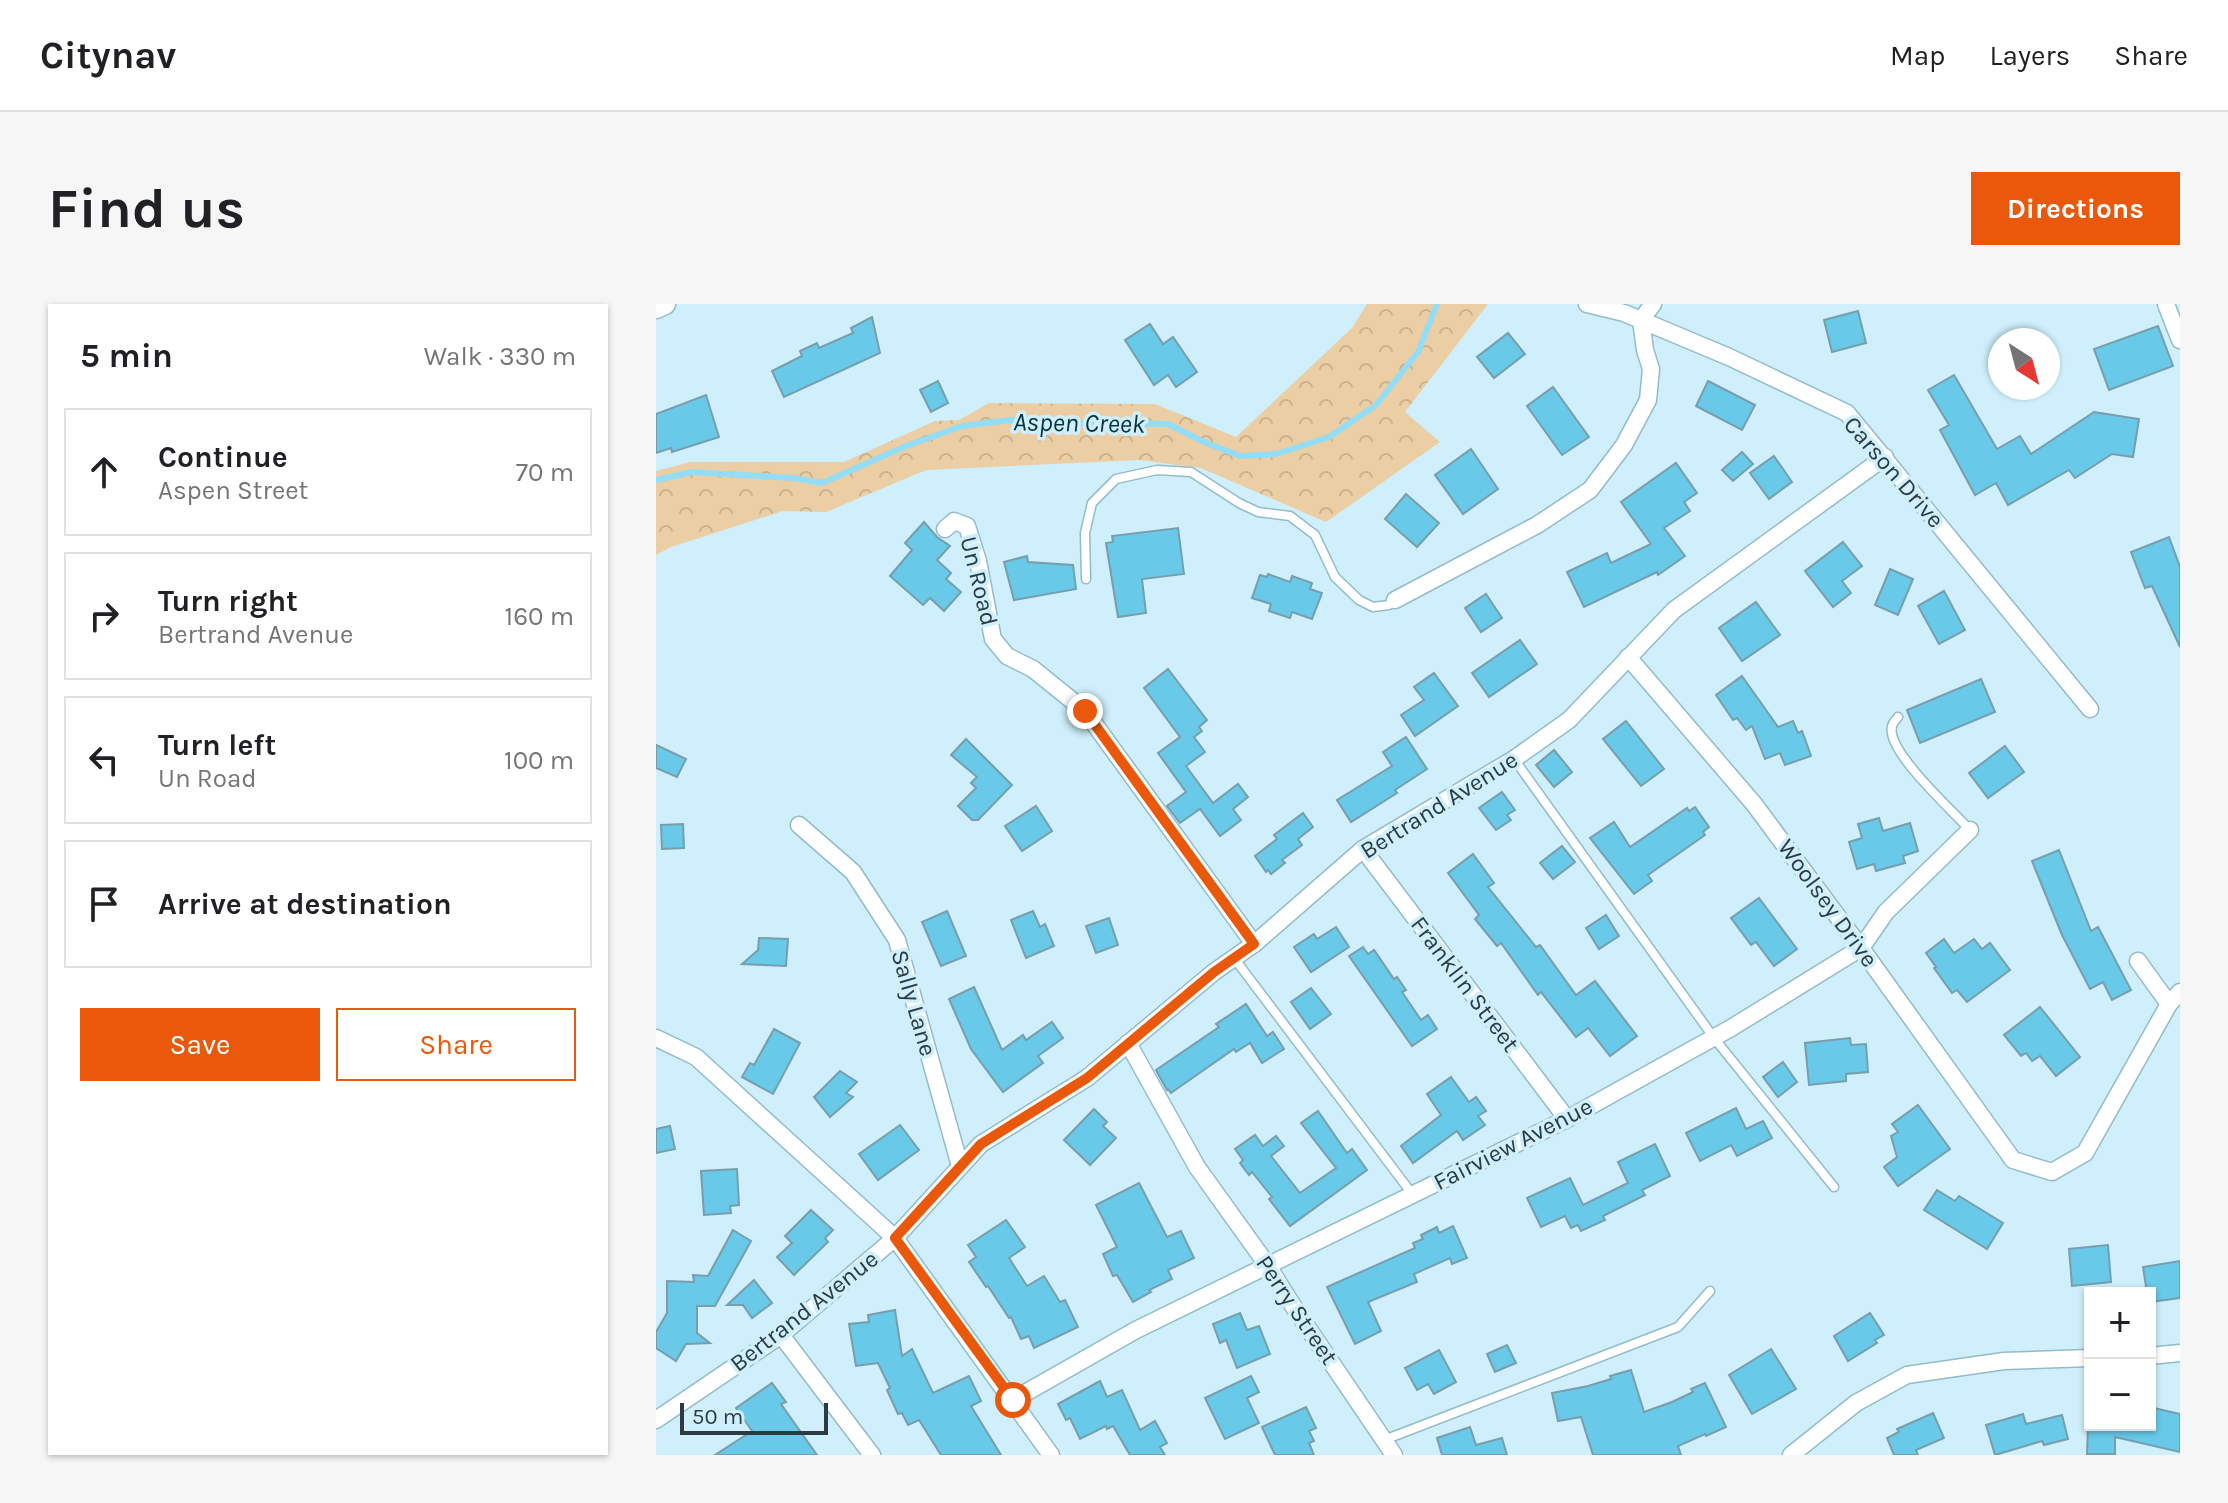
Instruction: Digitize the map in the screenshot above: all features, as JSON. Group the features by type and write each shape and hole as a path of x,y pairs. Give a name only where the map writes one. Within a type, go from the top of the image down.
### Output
{"street":[{"path":"656,308 665,304"},
{"name":"Carson Drive","path":"1587,304 1641,320 1729,357 1847,413 2090,709"},
{"path":"1395,600 1537,525 1590,490 1624,445 1648,400 1651,369 1641,320 1653,304"},
{"path":"2166,304 2180,340"},
{"name":"Bertrand Avenue","path":"656,1420 781,1335 895,1238 981,1144 1087,1078 1214,972 1254,944 1363,849 1514,759 1569,720 1674,610 1885,457"},
{"name":"Un Road","path":"945,529 954,521 967,526 978,561 993,639 1007,656 1033,669 1085,711 1254,944"},
{"name":"Woolsey Drive","path":"1628,657 1754,804 2013,1160 2052,1172 2085,1153 2174,998"},
{"name":"Sally Lane","path":"799,825 853,872 897,940 960,1166"},
{"name":"Fairview Avenue","path":"1013,1400 1136,1330 1567,1119 1714,1038 1861,948 1886,912 1970,830"},
{"name":"Franklin Street","path":"1363,849 1567,1119"},
{"path":"2138,961 2174,998"},
{"path":"656,1038 696,1057 895,1238 1051,1455"},
{"name":"Perry Street","path":"1128,1043 1197,1167 1268,1266 1394,1455"},
{"path":"781,1335 872,1455"},
{"path":"2156,1355 2180,1353"},
{"path":"1793,1454 1856,1403 1907,1375 2004,1361 2084,1358"}],"lane":[{"path":"1086,579 1085,533 1092,503 1116,479 1157,470 1191,472 1239,503 1258,512 1290,516 1315,535 1335,577 1359,600 1373,607 1389,605 1395,600"},
{"path":"1898,717 1892,727 1893,742 1905,761 1970,830"},
{"path":"1514,759 1714,1038 1834,1187"},
{"path":"1234,958 1413,1195"},
{"path":"1384,1440 1678,1327 1710,1291"}],"green space":[{"path":"1367,304 1488,304 1405,412 1440,442 1326,522 1201,468 1139,460 926,470 826,512 783,511 671,547 656,555 656,471 691,462 844,462 935,421 959,420 989,403 1155,404 1236,437 1352,328"}],"building":[{"path":"1858,311 1866,343 1832,352 1824,320"},
{"path":"872,317 880,353 784,397 772,371 802,356 800,351 817,343 819,348 853,333 851,328"},
{"path":"1150,324 1163,344 1173,337 1197,372 1176,387 1168,375 1154,385 1125,340"},
{"path":"2158,326 2173,366 2109,390 2094,349"},
{"path":"1508,333 1525,354 1494,378 1477,357"},
{"path":"1954,375 1997,449 2020,436 2031,454 2094,412 2139,419 2133,457 2112,454 2075,478 2069,470 2008,505 1996,483 1975,495 1940,430 1949,425 1928,390"},
{"path":"938,381 948,403 931,412 920,390"},
{"path":"1708,381 1755,405 1742,430 1696,406"},
{"path":"1553,387 1589,437 1562,455 1527,406"},
{"path":"706,395 719,437 672,452 671,448 656,453 656,414"},
{"path":"1471,449 1498,489 1463,514 1435,475"},
{"path":"1742,452 1753,464 1733,481 1722,470"},
{"path":"1774,456 1792,482 1769,499 1750,473"},
{"path":"1676,463 1697,493 1684,502 1690,511 1664,528 1685,556 1658,575 1657,572 1584,607 1567,572 1607,553 1611,563 1651,544 1621,502"},
{"path":"1406,494 1439,523 1417,547 1385,519"},
{"path":"924,522 950,546 937,560 951,573 946,579 961,592 944,611 930,598 923,605 890,576 912,550 905,543"},
{"path":"1178,528 1184,574 1142,579 1146,613 1118,617 1106,543 1113,542 1112,536"},
{"path":"2169,537 2180,567 2180,647 2152,586 2145,588 2131,552"},
{"path":"1843,542 1862,566 1842,581 1851,593 1833,607 1805,571"},
{"path":"1027,556 1028,562 1073,565 1076,589 1014,600 1004,562"},
{"path":"1890,569 1913,579 1898,615 1875,605"},
{"path":"1268,574 1290,582 1292,576 1312,583 1310,589 1322,593 1312,619 1292,612 1290,618 1269,611 1271,604 1252,598 1260,575 1267,577"},
{"path":"1944,591 1965,630 1939,644 1918,606"},
{"path":"1486,594 1502,618 1481,632 1465,608"},
{"path":"1756,602 1780,635 1742,661 1719,628"},
{"path":"1520,640 1537,664 1489,697 1472,673"},
{"path":"1168,669 1207,720 1199,727 1202,731 1194,737 1205,752 1186,766 1213,803 1238,784 1248,797 1233,809 1241,820 1220,836 1200,809 1180,823 1167,806 1186,792 1158,753 1180,737 1144,688"},
{"path":"1434,673 1458,706 1415,736 1401,715 1424,700 1414,687"},
{"path":"1742,676 1778,727 1793,721 1798,733 1802,731 1811,756 1785,765 1780,753 1765,759 1752,726 1746,730 1737,718 1733,720 1716,695"},
{"path":"1981,679 1995,712 1920,743 1907,710"},
{"path":"1626,721 1664,769 1641,786 1603,739"},
{"path":"1406,737 1427,769 1395,790 1397,793 1351,822 1337,800 1392,766 1383,752"},
{"path":"966,739 1012,785 978,820 972,820 958,806 976,788 971,783 977,777 951,755"},
{"path":"656,745 686,759 677,777 656,768"},
{"path":"2005,746 2024,772 1988,798 1969,773"},
{"path":"1554,750 1572,772 1554,787 1536,765"},
{"path":"1502,792 1515,810 1507,815 1511,820 1496,830 1479,808"},
{"path":"1036,806 1052,831 1022,851 1005,826"},
{"path":"1695,807 1709,827 1703,832 1705,835 1648,875 1652,881 1634,894 1590,838 1614,822 1630,847 1687,808 1689,811"},
{"path":"1303,813 1313,827 1298,839 1302,845 1282,860 1285,863 1271,874 1268,870 1266,872 1255,856 1277,839 1274,835"},
{"path":"1879,818 1883,831 1910,823 1918,851 1903,856 1905,863 1876,871 1874,864 1857,869 1849,842 1862,838 1858,824"},
{"path":"683,824 684,848 662,849 661,825"},
{"path":"1562,846 1575,862 1553,879 1540,863"},
{"path":"2059,850 2091,931 2098,927 2131,990 2112,1000 2103,982 2090,989 2062,935 2032,861"},
{"path":"1473,854 1494,883 1488,887 1536,947 1540,945 1576,995 1595,981 1637,1036 1610,1056 1588,1028 1576,1037 1541,992 1538,995 1501,943 1497,946 1475,919 1479,915 1448,873"},
{"path":"1759,898 1797,949 1774,966 1756,942 1751,945 1731,918"},
{"path":"947,911 966,956 941,966 922,922"},
{"path":"1033,911 1040,927 1045,924 1054,946 1026,958 1011,920"},
{"path":"1606,915 1619,936 1599,949 1586,928"},
{"path":"1109,918 1118,945 1096,953 1086,926"},
{"path":"1336,927 1349,947 1311,972 1294,947 1314,934 1317,939"},
{"path":"759,938 788,939 786,966 742,964 758,950"},
{"path":"1944,939 1954,953 1974,939 1982,949 1990,943 2010,970 1967,1002 1957,990 1952,993 1926,953"},
{"path":"1363,947 1368,954 1374,950 1394,979 1397,977 1406,990 1402,992 1421,1020 1428,1015 1437,1029 1412,1046 1349,956"},
{"path":"974,987 1002,1050 1023,1035 1026,1040 1052,1022 1063,1038 1038,1056 1043,1063 1003,1092 971,1049 949,999"},
{"path":"1311,988 1331,1014 1310,1029 1291,1002"},
{"path":"1246,1004 1267,1036 1273,1032 1284,1049 1262,1063 1250,1043 1236,1052 1234,1049 1171,1093 1167,1090 1156,1070 1219,1027 1216,1024"},
{"path":"2040,1007 2080,1057 2056,1076 2040,1056 2032,1061 2026,1053 2021,1056 2004,1035"},
{"path":"774,1029 800,1043 773,1094 742,1077 750,1063 754,1065"},
{"path":"1850,1038 1851,1045 1866,1044 1868,1072 1846,1074 1846,1081 1809,1085 1805,1043"},
{"path":"1783,1062 1797,1082 1778,1097 1763,1077"},
{"path":"840,1071 857,1082 846,1093 853,1097 830,1117 814,1097"},
{"path":"1451,1077 1469,1102 1476,1097 1486,1111 1478,1116 1485,1125 1463,1140 1457,1131 1413,1163 1401,1146 1441,1115 1427,1094"},
{"path":"1918,1105 1950,1149 1898,1186 1884,1167 1897,1157 1891,1136 1898,1132 1892,1124"},
{"path":"1736,1108 1746,1129 1763,1121 1772,1138 1737,1156 1731,1145 1700,1161 1686,1133"},
{"path":"1094,1109 1107,1122 1103,1126 1116,1138 1090,1165 1064,1140"},
{"path":"1318,1111 1347,1153 1352,1149 1367,1170 1290,1226 1269,1199 1272,1197 1252,1172 1249,1175 1240,1163 1243,1160 1235,1149 1255,1135 1263,1146 1276,1136 1284,1146 1271,1156 1300,1193 1336,1168 1301,1123"},
{"path":"900,1125 919,1150 878,1180 859,1154"},
{"path":"670,1126 675,1149 656,1153 656,1129"},
{"path":"1655,1144 1670,1176 1642,1190 1645,1195 1581,1231 1578,1225 1571,1228 1565,1216 1541,1227 1527,1198 1570,1178 1583,1205 1628,1183 1618,1162"},
{"path":"737,1169 739,1205 730,1206 731,1213 704,1215 701,1171"},
{"path":"1139,1183 1167,1237 1181,1231 1194,1258 1168,1270 1172,1279 1133,1302 1117,1275 1113,1276 1103,1254 1117,1247 1096,1205"},
{"path":"1937,1190 1955,1201 1959,1196 2003,1223 1987,1249 1924,1210"},
{"path":"811,1210 833,1230 825,1238 828,1242 794,1275 777,1257 792,1243 785,1236"},
{"path":"1006,1220 1025,1247 1009,1258 1027,1286 1044,1276 1060,1302 1065,1300 1078,1327 1034,1348 1029,1336 1021,1339 1011,1317 969,1262 976,1257 968,1245"},
{"path":"1453,1226 1467,1258 1452,1264 1450,1258 1414,1274 1417,1282 1368,1302 1381,1331 1355,1344 1327,1287 1415,1248 1413,1243 1423,1239 1421,1235 1437,1227 1439,1233"},
{"path":"733,1230 751,1241 715,1306 697,1306 697,1333 710,1343 686,1344 676,1361 656,1348 656,1332 667,1313 667,1281 694,1282 693,1275 708,1276"},
{"path":"2108,1245 2111,1282 2072,1286 2069,1249"},
{"path":"2180,1261 2180,1298 2156,1301 2156,1287 2146,1287 2143,1267"},
{"path":"754,1280 772,1303 752,1318 743,1305 727,1305"},
{"path":"895,1310 902,1356 912,1349 933,1393 969,1376 981,1401 971,1406 1001,1455 941,1455 919,1420 908,1425 902,1413 898,1414 878,1363 856,1366 849,1324 869,1322 868,1315"},
{"path":"1240,1313 1247,1330 1259,1326 1270,1354 1237,1368 1226,1340 1220,1343 1213,1324"},
{"path":"1870,1313 1884,1335 1848,1361 1834,1336"},
{"path":"1507,1345 1516,1363 1495,1372 1487,1354"},
{"path":"1771,1349 1796,1389 1752,1414 1729,1375"},
{"path":"1439,1350 1456,1382 1434,1394 1428,1384 1417,1390 1405,1368"},
{"path":"1631,1370 1644,1412 1672,1402 1705,1383 1726,1427 1678,1446 1681,1455 1593,1455 1581,1417 1558,1421 1552,1393 1588,1386"},
{"path":"1251,1376 1259,1392 1247,1398 1259,1423 1225,1439 1205,1398"},
{"path":"1100,1381 1107,1397 1122,1390 1140,1430 1155,1421 1167,1443 1160,1447 1165,1455 1130,1455 1113,1426 1107,1429 1106,1426 1080,1439 1070,1418 1066,1420 1058,1404"},
{"path":"772,1383 786,1402 781,1404 817,1455 715,1455 752,1431 736,1408"},
{"path":"1306,1407 1316,1428 1309,1431 1314,1441 1309,1443 1314,1455 1275,1455 1262,1427"},
{"path":"2156,1408 2180,1414 2180,1452 2115,1437 2115,1454 2087,1454 2088,1431 2156,1431"},
{"path":"1933,1413 1944,1438 1916,1450 1918,1455 1894,1455 1887,1438 1899,1432 1897,1429"},
{"path":"2023,1414 2026,1424 2062,1415 2068,1439 2044,1445 2042,1441 1995,1455 1986,1425"},
{"path":"1470,1427 1476,1445 1502,1438 1507,1455 1442,1455 1437,1438"}],"waterway":[{"name":"Aspen Creek","path":"656,480 692,472 793,478 822,483 906,446 962,426 1010,420 1168,424 1240,456 1276,454 1329,437 1376,405 1418,352 1437,304"}],"route":[{"path":"1013,1400 895,1238 981,1144 1087,1078 1214,972 1254,944 1085,711"}]}
